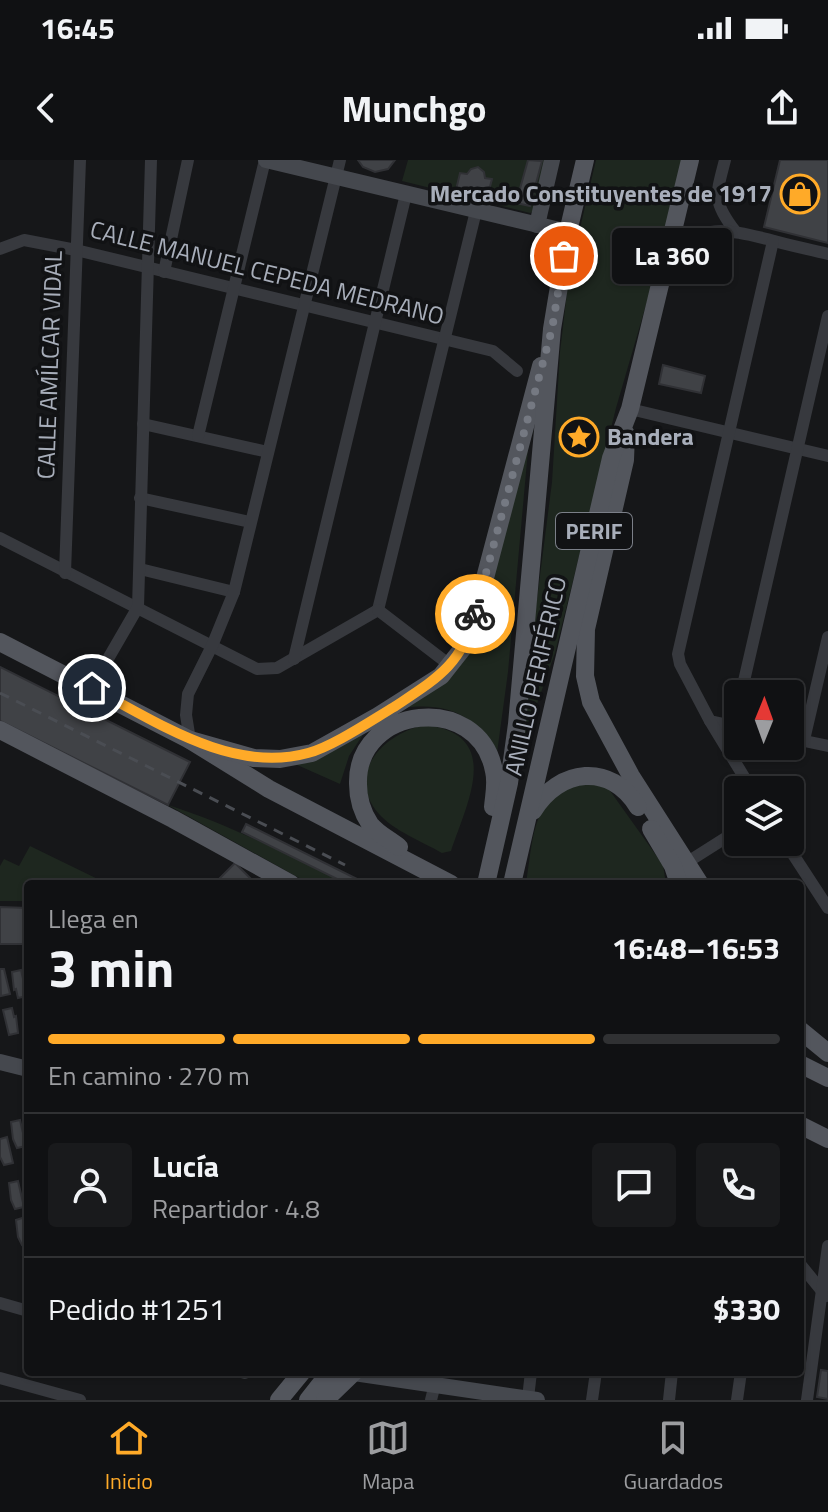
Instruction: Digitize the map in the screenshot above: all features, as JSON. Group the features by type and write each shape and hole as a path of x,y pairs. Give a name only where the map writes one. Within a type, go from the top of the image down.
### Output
{"main road":[{"name":"PERIF","path":"552,329 568,232 585,160"},
{"name":"ANILLO PERIFÉRICO","path":"525,832 611,458 628,415 690,160"},
{"name":"ANILLO PERIFÉRICO","path":"494,850 509,783 525,649 552,329"},
{"path":"190,740 254,758 280,759 312,753 378,716 441,676 451,666 471,631 552,329"},
{"path":"628,415 625,460 586,629 585,676 591,702 631,776 697,880"},
{"path":"0,642 190,740 269,789 443,880"},
{"path":"422,869 369,822 359,799 361,760 376,737 398,723 439,717 464,725 476,736 487,751 496,780 492,818 494,850"},
{"path":"0,730 284,880"},
{"path":"525,832 536,806 555,786 579,776 607,779 623,788 633,799 673,866 678,880"},
{"name":"PERIF","path":"513,880 525,832"},
{"name":"PERIF","path":"487,880 494,850"},
{"path":"804,1033 828,1053"},
{"path":"804,1066 828,1078"},
{"path":"804,1127 828,1139"},
{"path":"279,1400 299,1376"},
{"path":"308,1400 327,1376"},
{"path":"325,1400 350,1376"}],"street":[{"name":"CALLE AMÍLCAR VIDAL","path":"65,573 80,160"},
{"path":"73,679 105,664 138,607 151,160"},
{"path":"164,272 188,160"},
{"path":"198,436 266,160 568,232"},
{"path":"190,740 186,715 188,694 234,592 340,160"},
{"path":"537,225 552,160"},
{"path":"725,160 718,187 718,207 735,231"},
{"path":"294,659 406,194"},
{"path":"0,538 257,669 277,668 378,610 476,211"},
{"path":"668,253 680,243 703,233 735,231 828,254"},
{"name":"CALLE MANUEL CEPEDA MEDRANO","path":"0,249 24,240 76,250 493,351 517,371"},
{"path":"743,776 710,721 680,664 678,654 773,241"},
{"path":"744,680 828,316"},
{"path":"628,415 728,433 828,456"},
{"path":"143,424 268,452"},
{"path":"140,498 250,522"},
{"path":"140,569 234,592"},
{"path":"378,610 451,666"},
{"path":"828,637 804,740 828,746"},
{"path":"710,721 724,724"},
{"path":"686,863 724,839"},
{"path":"794,856 828,908"},
{"path":"0,1062 24,1068"},
{"path":"807,1400 825,1295 828,1246"},
{"path":"804,1269 825,1295"},
{"path":"0,1303 24,1310"},
{"path":"380,1376 501,1397 532,1399 531,1376"},
{"path":"592,1400 595,1376"},
{"path":"669,1400 672,1376"},
{"path":"737,1400 740,1376"},
{"path":"0,1378 80,1400"}],"shaded area":[{"path":"408,160 547,160 536,210 530,213 486,202 491,180 485,178 478,167 467,174 460,173 455,194 402,181"},
{"path":"596,160 684,160 664,243 616,408 555,653 516,763 552,482 560,352 569,275"},
{"path":"531,417 508,672 497,753 479,729 458,714 433,707 403,708 472,638"},
{"path":"425,725 449,731 465,742 472,756 474,773 465,812 451,851 442,853 385,820 369,799 366,784 367,770 383,746 410,729"},
{"path":"366,730 349,756 340,784 295,764"},
{"path":"591,784 608,788 663,865 665,880 527,880 539,818 557,794 571,787"},
{"path":"168,805 237,831 339,880 303,880"},
{"path":"30,846 100,880 24,880 24,901 0,901 0,866 4,859 19,866"}],"building":[{"path":"358,160 395,160 388,169 375,172 363,167"},
{"path":"528,160 542,161 530,206 516,203"},
{"name":"Mercado Constituyentes de 1917","path":"780,160 828,160 828,243 764,227"},
{"path":"478,167 485,178 492,179 486,202 455,194 460,173 467,174"},
{"path":"663,365 705,376 701,393 659,384"},
{"path":"0,667 190,762 168,805 0,721"},
{"path":"246,824 359,880 339,880 242,832"},
{"path":"235,863 252,880 218,880"},
{"path":"0,907 24,908 24,944 0,944"},
{"path":"0,969 4,969 10,994 1,996"},
{"path":"21,970 24,997 18,998 14,990 12,972"},
{"path":"12,1008 18,1033 9,1035 3,1010"},
{"path":"20,1120 24,1146 17,1148 11,1122"},
{"path":"7,1137 13,1163 4,1165 0,1157 0,1139"},
{"path":"18,1181 24,1207 15,1209 9,1183"},
{"path":"24,1217 22,1245 18,1237 16,1220"},
{"path":"821,1370 828,1371 828,1399 817,1397"}],"railway":[{"path":"0,693 345,865"}],"way so far":[{"path":"475,614 552,329 564,256"}],"place":[{"name":"Mercado Constituyentes de 1917","path":"800,194"},
{"name":"La 360","path":"564,256"},
{"name":"Bandera","path":"579,437"}],"route":[{"path":"92,688 190,740 254,758 280,759 312,753 441,676 463,648 475,614"}]}
